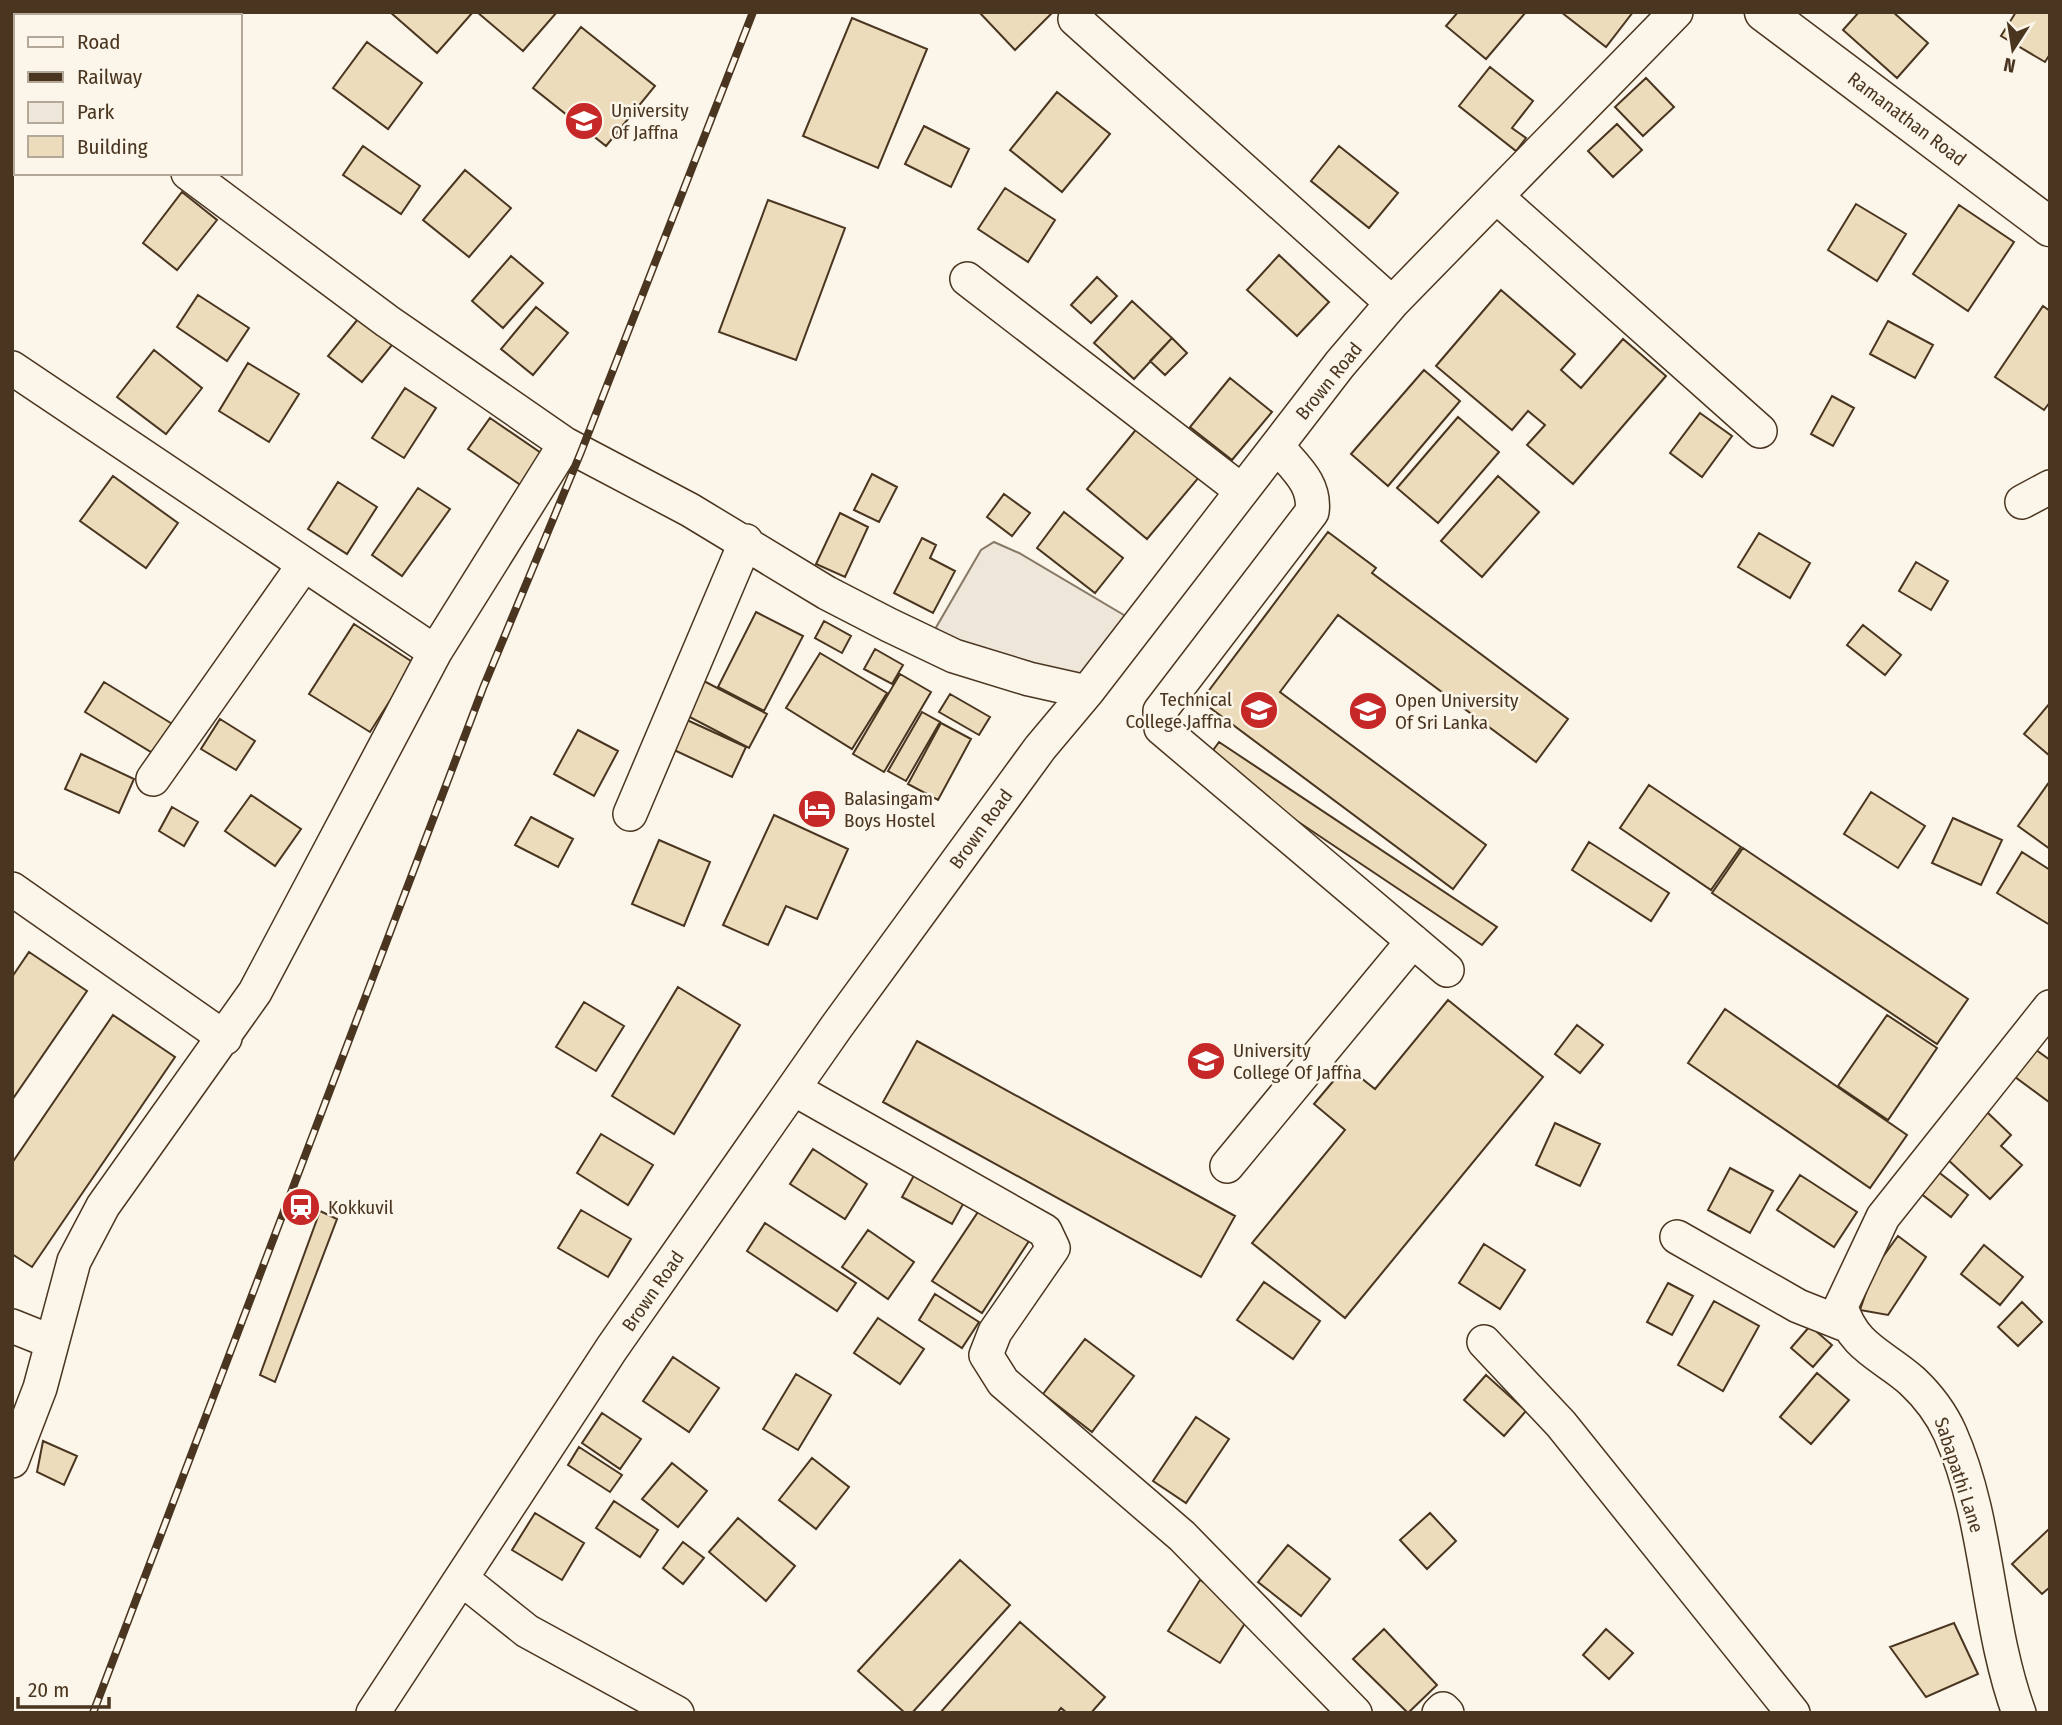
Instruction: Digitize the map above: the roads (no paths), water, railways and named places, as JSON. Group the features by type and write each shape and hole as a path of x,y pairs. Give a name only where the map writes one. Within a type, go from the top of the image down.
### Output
{"main road":[{"name":"Ramanathan Road","path":"1764,12 2050,227"}],"street":[{"name":"Brown Road","path":"373,1713 612,1348 794,1089 1040,748 1087,692 1277,446 1392,303 1676,12"},
{"path":"1075,19 1392,303"},
{"path":"191,175 387,321 565,444 746,541 827,593 954,656 1087,692"},
{"path":"1497,197 1760,431"},
{"path":"967,279 1242,491"},
{"path":"12,368 303,566 435,652"},
{"path":"12,1461 40,1388 74,1261 103,1206 225,1038 255,992 435,652 565,444"},
{"path":"1277,446 1310,485 1314,497 1312,512 1160,711 1161,728 1447,970"},
{"path":"631,814 746,541"},
{"path":"153,779 303,566"},
{"path":"12,890 225,1038"},
{"path":"1227,1166 1413,941"},
{"path":"1846,1325 1841,1306 1883,1217 2050,1007"},
{"path":"794,1089 1045,1231 1053,1248 995,1332 986,1354 1003,1382 1182,1536 1355,1713"},
{"path":"1676,1237 1798,1306 1846,1325"},
{"name":"Sabapathi Lane","path":"1846,1325 1864,1346 1912,1381 1938,1409 1951,1436 1974,1511 2004,1672 2019,1713"},
{"path":"12,1326 52,1342"},
{"path":"1484,1342 1561,1424 1793,1713"},
{"path":"462,1579 527,1631 677,1713"},
{"path":"1439,1713 1443,1709 1447,1713"}],"railway":[{"path":"93,1713 483,688 581,452 753,12"}],"place":[{"name":"University Of Jaffna","path":"584,121"},
{"name":"Technical College Jaffna","path":"1259,710"},
{"name":"Open University Of Sri Lanka","path":"1368,711"},
{"name":"Balasingam Boys Hostel","path":"817,809"},
{"name":"University College Of Jaffna","path":"1206,1061"},
{"name":"Kokkuvil","path":"301,1207"}]}
